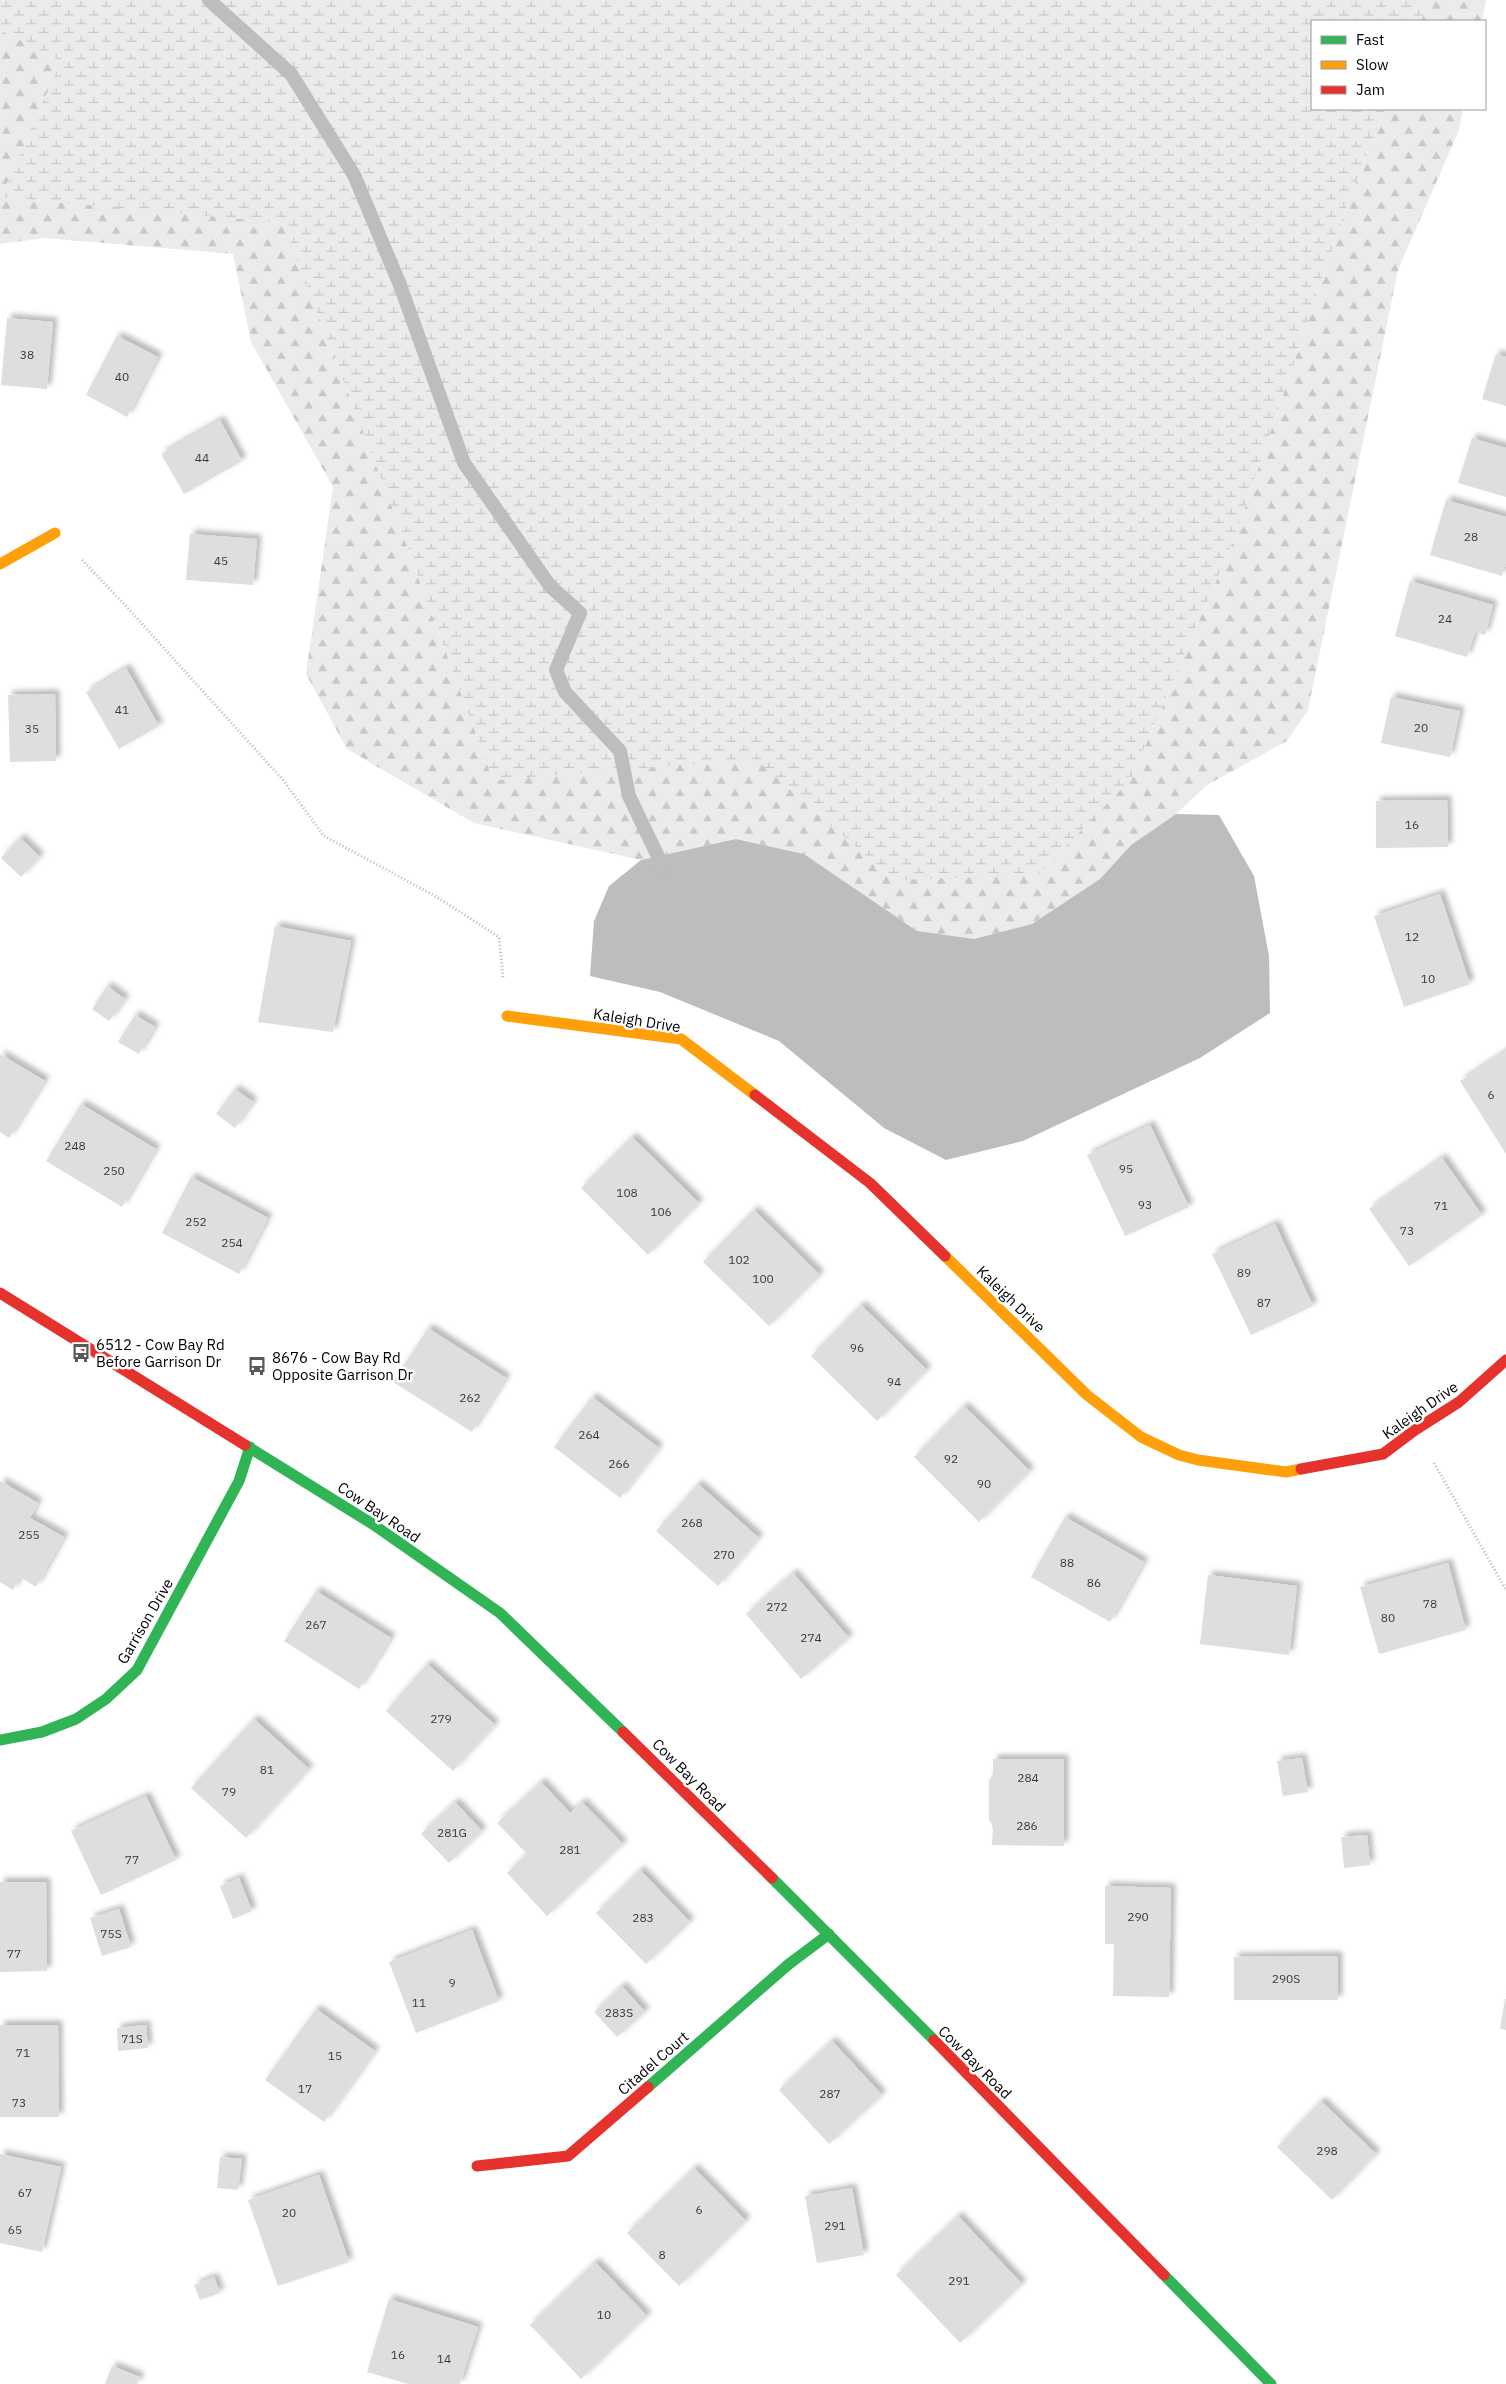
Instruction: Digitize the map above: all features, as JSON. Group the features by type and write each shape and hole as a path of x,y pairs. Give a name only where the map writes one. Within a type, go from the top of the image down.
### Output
{"street":[{"path":"0,564 55,533"},
{"name":"Kaleigh Drive","path":"507,1016 681,1039 870,1183 1087,1395 1141,1437 1179,1455 1198,1460 1286,1472 1383,1454 1415,1430 1460,1402 1506,1360"},
{"name":"Cow Bay Road","path":"0,1292 374,1525 500,1613 828,1934 1271,2384"},
{"name":"Garrison Drive","path":"0,1740 36,1735 70,1723 118,1691 137,1670 239,1481 250,1447"},
{"name":"Citadel Court","path":"477,2166 568,2156 789,1964 828,1934"}],"path":[{"path":"55,533 126,605 284,780 324,836 435,896 499,937 507,1016"},
{"path":"1415,1430 1506,1590"}],"green space":[{"path":"0,0 1429,0 1421,20 1311,20 1311,110 1385,110 1350,197 1235,537 1131,779 1038,875 894,880 755,759 493,780 402,533 283,223 1,197 61,61 0,30"},
{"path":"1429,0 1486,0 1482,20 1421,20"},
{"path":"0,30 62,61 1,197 283,222 402,533 493,780 755,758 894,880 1131,779 1235,537 1350,197 1385,110 1463,110 1459,130 1398,270 1308,710 1287,741 1207,785 1176,814 1131,845 1100,879 1032,924 974,939 917,931 804,854 736,839 641,860 474,823 347,749 306,674 333,487 251,342 233,254 45,238 0,244"}],"shaded area":[{"path":"1176,814 1219,815 1254,876 1269,956 1270,1013 1200,1058 1023,1141 946,1160 884,1128 779,1041 660,992 590,976 594,921 609,886 641,860 736,839 804,854 917,931 974,939 1032,924 1100,879 1131,845"}],"building":[{"path":"7,318 53,322 47,389 1,385"},
{"path":"117,336 158,357 127,417 86,395"},
{"path":"1496,354 1506,357 1506,406 1482,399"},
{"path":"220,420 242,461 184,494 161,454"},
{"path":"1472,438 1506,448 1506,497 1458,483"},
{"path":"1446,500 1506,517 1506,564 1502,576 1430,555"},
{"path":"190,534 257,539 253,585 186,580"},
{"path":"1410,581 1493,605 1485,635 1475,632 1467,657 1395,636"},
{"path":"126,668 159,726 119,749 86,692"},
{"path":"55,694 56,761 10,762 8,695"},
{"path":"1391,697 1460,711 1450,757 1381,743"},
{"path":"1447,800 1448,847 1376,848 1376,801"},
{"path":"20,838 40,857 21,877 1,858"},
{"path":"1440,894 1470,984 1404,1007 1374,916"},
{"path":"275,926 351,941 333,1032 258,1022"},
{"path":"107,986 125,999 109,1021 92,1009"},
{"path":"135,1015 155,1027 139,1054 118,1042"},
{"path":"1506,1051 1506,1154 1460,1081"},
{"path":"0,1054 45,1081 9,1138 0,1132"},
{"path":"235,1089 253,1102 235,1128 216,1114"},
{"path":"81,1104 156,1149 122,1207 46,1161"},
{"path":"1150,1125 1189,1207 1125,1236 1087,1155"},
{"path":"632,1137 699,1203 648,1255 581,1188"},
{"path":"1442,1158 1482,1215 1409,1266 1369,1209"},
{"path":"191,1177 268,1218 239,1274 162,1233"},
{"path":"754,1210 820,1275 769,1326 703,1262"},
{"path":"1275,1224 1313,1306 1251,1335 1212,1254"},
{"path":"861,1305 927,1370 877,1421 811,1356"},
{"path":"428,1328 506,1378 472,1432 393,1382"},
{"path":"592,1397 659,1448 620,1498 554,1447"},
{"path":"964,1406 1030,1471 979,1522 914,1457"},
{"path":"0,1481 38,1503 30,1518 64,1537 36,1587 20,1577 13,1590 0,1582"},
{"path":"698,1484 759,1538 718,1586 656,1531"},
{"path":"1065,1517 1144,1562 1110,1622 1031,1577"},
{"path":"1448,1563 1466,1630 1379,1654 1360,1587"},
{"path":"793,1573 849,1638 801,1679 746,1614"},
{"path":"1208,1575 1297,1586 1289,1655 1200,1644"},
{"path":"316,1591 391,1638 359,1689 284,1641"},
{"path":"427,1664 495,1725 453,1771 386,1711"},
{"path":"254,1719 309,1769 246,1838 191,1788"},
{"path":"1302,1758 1308,1792 1283,1796 1277,1761"},
{"path":"993,1759 1064,1759 1064,1846 992,1845 993,1829 989,1821 989,1781 993,1774"},
{"path":"541,1782 570,1813 582,1802 623,1844 547,1916 507,1873 527,1854 497,1823"},
{"path":"146,1796 176,1860 101,1895 71,1831"},
{"path":"455,1802 482,1831 449,1863 421,1834"},
{"path":"1367,1835 1370,1865 1344,1868 1341,1837"},
{"path":"640,1870 690,1922 646,1964 596,1913"},
{"path":"239,1878 252,1911 233,1919 220,1886"},
{"path":"0,1882 46,1882 47,1971 0,1972"},
{"path":"1105,1886 1171,1888 1169,1997 1113,1996 1114,1944 1105,1944"},
{"path":"119,1909 131,1947 102,1956 90,1918"},
{"path":"472,1930 499,2001 416,2033 389,1962"},
{"path":"1338,1956 1338,2000 1234,2000 1234,1957"},
{"path":"622,1986 645,2012 617,2037 594,2012"},
{"path":"1506,1999 1506,2030 1500,2029"},
{"path":"316,2009 375,2051 324,2122 265,2080"},
{"path":"0,2025 58,2025 59,2117 0,2117"},
{"path":"146,2025 148,2048 118,2051 117,2028"},
{"path":"832,2041 882,2095 829,2144 779,2090"},
{"path":"1321,2101 1376,2154 1332,2200 1277,2147"},
{"path":"0,2154 61,2167 42,2252 0,2243"},
{"path":"220,2157 242,2159 238,2190 217,2188"},
{"path":"694,2168 746,2221 679,2286 627,2233"},
{"path":"319,2175 349,2262 278,2286 248,2200"},
{"path":"852,2188 864,2255 817,2263 805,2196"},
{"path":"958,2216 1022,2284 960,2343 896,2275"},
{"path":"595,2262 647,2316 581,2379 530,2325"},
{"path":"214,2277 220,2293 200,2300 194,2285"},
{"path":"389,2299 478,2327 460,2384 408,2384 367,2372"},
{"path":"112,2366 140,2377 137,2384 105,2384"}],"waterway":[{"path":"209,0 291,74 354,175 400,285 464,463 550,586 580,613 556,670 565,692 620,751 629,796 666,873"}],"traffic: fast":[{"path":"245,1445 374,1525 500,1613 623,1732"},
{"path":"0,1740 42,1732 76,1719 106,1699 137,1670 239,1481 250,1447"},
{"path":"772,1878 934,2040"},
{"path":"648,2087 789,1964 829,1934"},
{"path":"1164,2275 1271,2384"}],"traffic: slow":[{"path":"0,564 55,533"},
{"path":"507,1016 681,1039 755,1095"},
{"path":"945,1256 1087,1395 1141,1437 1179,1455 1198,1460 1286,1472 1301,1469"}],"traffic: jam":[{"path":"755,1095 870,1183 945,1256"},
{"path":"0,1293 245,1445"},
{"path":"1301,1469 1383,1454 1415,1430 1459,1402 1506,1360"},
{"path":"623,1732 772,1878"},
{"path":"934,2040 1164,2275"},
{"path":"477,2166 568,2156 648,2087"}],"place":[{"name":"6512 - Cow Bay Rd Before Garrison Dr","path":"81,1353"},
{"name":"8676 - Cow Bay Rd Opposite Garrison Dr","path":"257,1366"}]}
